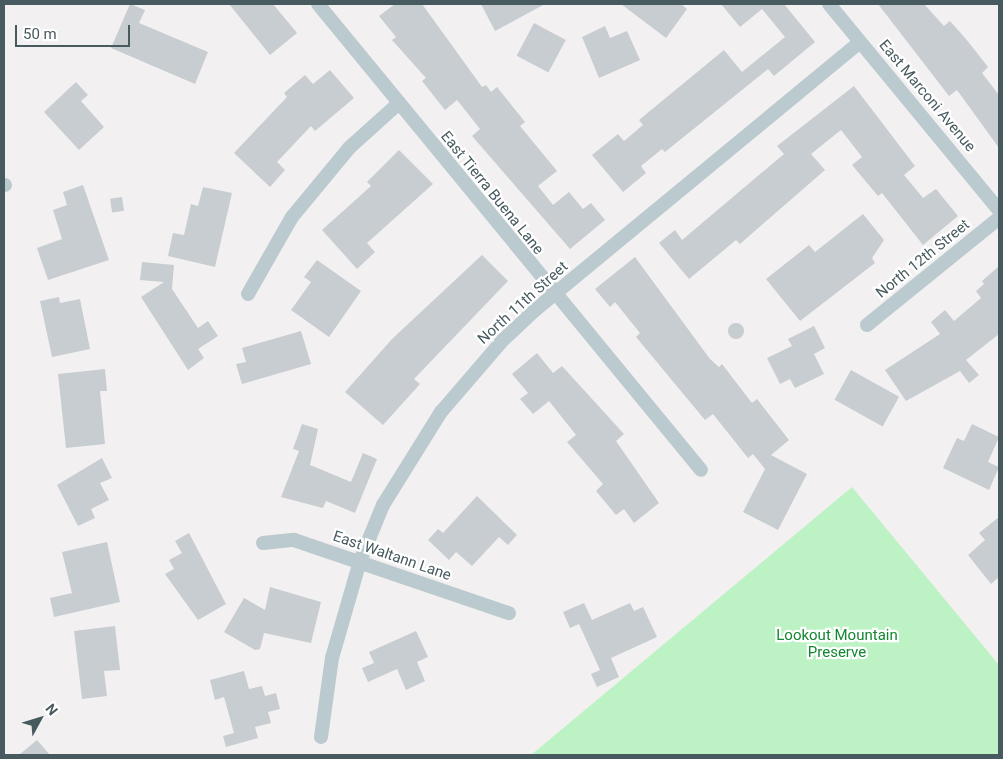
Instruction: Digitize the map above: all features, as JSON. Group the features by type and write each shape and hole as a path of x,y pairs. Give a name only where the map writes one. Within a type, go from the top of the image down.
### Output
{"street":[{"name":"East Tierra Buena Lane","path":"318,4 700,470"},
{"name":"East Marconi Avenue","path":"829,4 999,210"},
{"name":"North 11th Street","path":"321,738 334,650 360,561 384,505 441,412 503,340 860,42"},
{"path":"248,294 292,217 349,148 399,103"},
{"name":"North 12th Street","path":"867,325 999,218"},
{"name":"East Waltann Lane","path":"263,542 294,540 510,613"}],"green space":[{"name":"Lookout Mountain Preserve","path":"852,487 999,665 999,755 531,755"}],"building":[{"path":"130,4 145,10 139,23 208,52 195,84 111,48"},
{"path":"229,4 273,4 297,33 270,55"},
{"path":"395,4 422,4 482,87 486,85 491,92 497,87 525,122 520,126 557,171 538,186 553,205 569,192 583,209 591,203 605,220 570,249 472,136 480,129 457,100 445,110 422,81 426,78 392,40 396,37 379,16"},
{"path":"481,4 545,4 495,31"},
{"path":"621,4 681,4 687,9 666,38"},
{"path":"721,4 784,4 815,42 774,76 768,69 665,152 662,149 641,166 646,173 623,192 592,155 618,134 624,141 643,125 639,120 724,50 742,72 785,37 762,9 740,27"},
{"path":"878,4 924,4 944,26 950,21 966,39 988,67 982,73 999,95 999,148 957,90 949,96"},
{"path":"534,23 566,40 548,73 517,56"},
{"path":"605,26 610,38 627,31 640,60 599,78 582,37"},
{"path":"330,70 354,98 315,131 311,126 277,162 285,170 270,187 234,153 287,97 284,93 305,75 313,84"},
{"path":"76,82 88,95 81,101 104,127 79,150 44,112"},
{"path":"854,86 915,166 904,175 923,198 936,189 958,216 923,245 882,193 878,196 852,165 862,157 841,130 811,154 825,170 740,244 736,240 689,279 659,243 675,230 682,240 784,154 777,146"},
{"path":"399,150 433,184 367,243 375,252 357,269 322,230 371,186 367,182"},
{"path":"83,185 109,260 48,280 37,248 62,239 53,210 67,205 63,192"},
{"path":"203,187 232,193 215,267 168,256 173,233 184,235 191,204 198,206"},
{"path":"122,197 124,211 112,213 110,199"},
{"path":"863,214 884,240 872,258 875,263 800,321 766,279 809,245 815,252"},
{"path":"482,255 508,281 414,379 420,384 383,425 345,392 392,339"},
{"path":"635,257 710,359 719,367 722,364 752,403 757,399 789,440 771,455 807,474 778,530 743,512 765,469 753,454 748,458 713,414 705,420 636,337 640,333 615,302 610,307 595,289"},
{"path":"317,260 361,291 329,337 291,310 311,282 304,277"},
{"path":"142,262 174,265 172,289 198,328 208,321 218,336 198,349 204,358 188,370 141,297 164,282 140,280"},
{"path":"999,266 999,334 966,360 979,375 969,383 960,371 906,401 885,370 940,334 931,322 945,310 954,321 981,298 976,291 984,284 982,281"},
{"path":"59,297 60,303 80,299 90,349 52,357 40,301"},
{"path":"736,323 744,331 736,339 728,331"},
{"path":"814,326 825,348 814,354 824,374 795,388 790,379 780,384 767,358 792,346 788,339"},
{"path":"301,331 311,364 242,384 236,364 246,362 242,348"},
{"path":"537,353 553,373 562,366 624,434 616,441 659,503 634,523 624,509 616,515 596,491 603,484 567,442 576,435 549,401 533,414 520,399 528,393 512,374"},
{"path":"105,369 107,391 100,391 105,444 66,448 58,374"},
{"path":"851,370 899,397 883,426 835,400"},
{"path":"302,424 318,429 310,465 351,482 363,453 377,459 355,513 326,501 323,508 281,497 299,451 293,449"},
{"path":"972,424 999,437 988,462 999,467 989,490 943,468 957,438 964,441"},
{"path":"102,458 112,478 100,483 109,500 91,509 95,518 78,526 57,485"},
{"path":"477,496 517,535 508,545 499,537 472,566 456,552 449,560 428,540 438,529 443,533"},
{"path":"999,517 999,577 991,584 968,555 985,540 979,533"},
{"path":"189,533 226,604 198,620 165,574 174,569 169,560 182,553 175,541"},
{"path":"107,542 120,602 54,617 50,598 72,593 62,552"},
{"path":"270,587 321,602 311,643 264,633 260,649 255,650 224,632 244,598 265,610"},
{"path":"584,603 592,620 630,603 634,611 643,607 657,637 611,658 619,677 597,687 591,674 600,670 579,624 570,628 563,612"},
{"path":"115,626 120,670 104,671 107,696 82,699 74,631"},
{"path":"416,631 428,657 417,662 425,681 406,690 397,669 368,682 362,668 374,663 369,652"},
{"path":"244,671 249,689 262,686 265,696 276,693 280,709 268,712 271,723 255,727 258,738 226,747 223,736 234,733 224,697 215,700 210,680"},
{"path":"37,740 50,755 19,755"}]}
